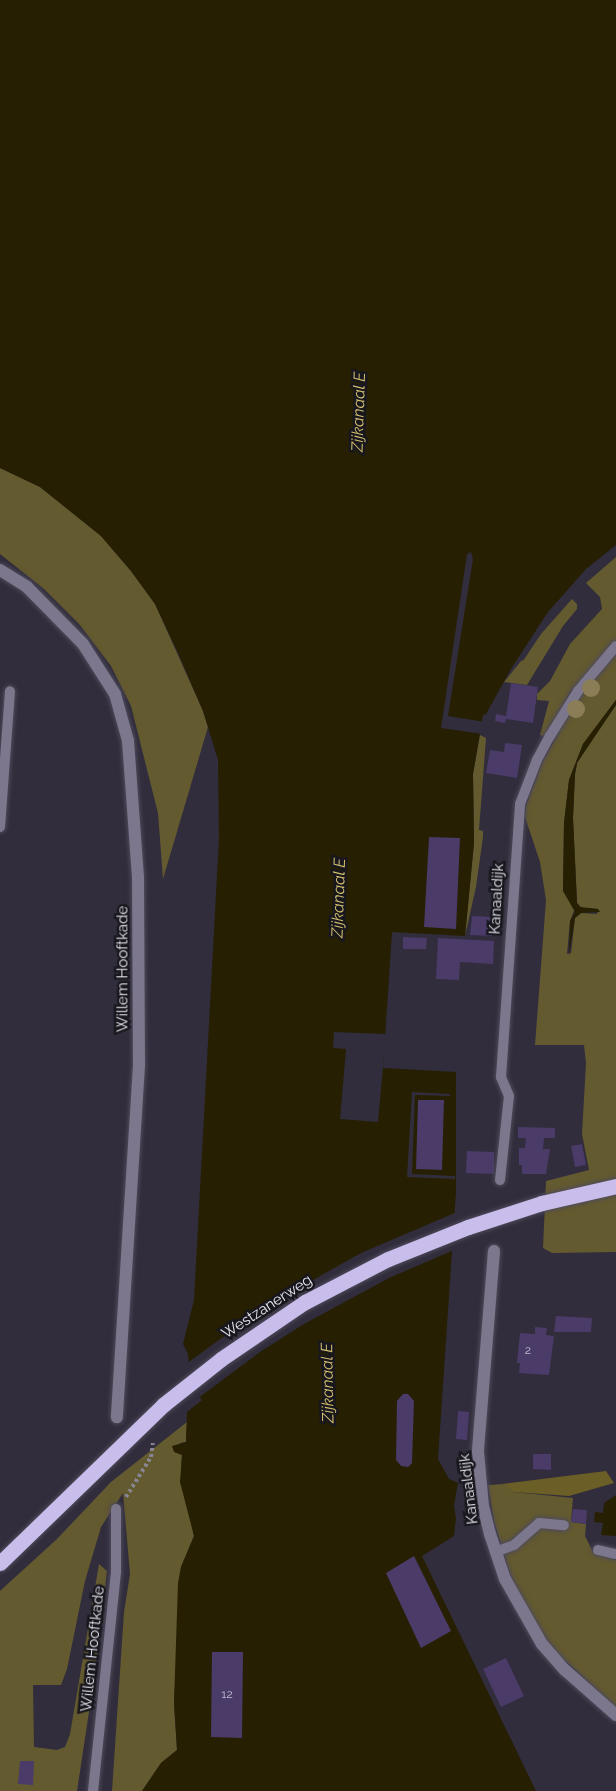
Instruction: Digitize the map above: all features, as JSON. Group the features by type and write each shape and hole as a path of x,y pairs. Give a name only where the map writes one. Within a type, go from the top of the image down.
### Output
{"main road":[{"name":"Westzanerweg","path":"0,1563 163,1405 221,1359 305,1302 388,1259 468,1227 542,1203 616,1186"}],"street":[{"name":"Willem Hooftkade","path":"0,570 27,587 83,645 115,694 128,741 138,877 139,1065 117,1417"},
{"name":"Kanaaldijk","path":"494,1251 478,1452 483,1506 495,1552 513,1597 542,1644 566,1670 616,1715"}],"lane":[{"name":"Kanaaldijk","path":"500,1180 510,1096 501,1077 520,804 537,760 550,736 583,684 616,646"},
{"path":"0,826 10,692"},
{"name":"Willem Hooftkade","path":"93,1791 116,1572 116,1509"},
{"path":"495,1552 514,1545 539,1523 564,1525"},
{"path":"598,1550 616,1554"}],"path":[{"path":"116,1525 130,1488 151,1457 153,1442"}],"shaded area":[{"path":"0,468 40,487 101,536 131,571 155,604 203,711 208,727 163,879 158,813 131,706 111,666 79,624 44,589 0,554"},
{"path":"616,557 616,640 571,691 544,736 540,735 549,701 537,700 537,694 550,681 570,644 602,609 600,597 586,583"},
{"path":"572,599 577,604 577,609 563,626 527,685 504,682 523,661 541,634"},
{"path":"616,654 616,700 583,744 569,780 564,823 563,891 575,908 570,921 567,954 571,953 575,918 581,913 597,914 598,909 582,908 577,903 573,818 577,763 616,705 616,1252 552,1253 543,1248 546,1181 589,1170 582,1134 586,1063 584,1045 535,1045 546,900 540,862 525,817 526,806 542,763 581,694"},
{"path":"480,735 486,738 479,830 483,831 483,837 476,887 465,936 474,843 473,774"},
{"path":"187,1422 186,1442 180,1443 181,1471 194,1536 181,1567 174,1703 177,1750 161,1763 142,1791 112,1791 124,1612 130,1574 123,1493 101,1527 85,1581 67,1669 61,1685 33,1685 34,1747 57,1750 65,1747 70,1734 99,1564 107,1571 96,1666 77,1791 0,1791 0,1591 57,1539 111,1482"},
{"path":"606,1471 614,1483 569,1496 513,1492 504,1484 494,1485"},
{"path":"505,1484 513,1492 573,1498 571,1522 586,1524 585,1536 593,1552 616,1560 616,1707 557,1653 543,1635 512,1580 494,1521 488,1485"}],"water":[{"name":"Zijkanaal E","path":"0,0 616,0 616,545 586,569 548,612 511,669 486,714 483,715 473,774 474,843 465,936 392,932 383,1068 456,1072 456,1192 438,1459 449,1479 458,1483 454,1506 456,1518 454,1536 422,1556 536,1791 142,1791 161,1763 177,1750 174,1703 178,1583 181,1567 194,1536 180,1482 182,1455 174,1452 172,1446 186,1442 187,1412 202,1400 191,1387 188,1354 183,1344 194,1300 219,839 218,760 203,711 178,653 155,604 131,571 101,536 40,487 0,468"},
{"path":"616,700 616,705 577,763 573,818 577,903 580,907 598,909 600,912 581,913 575,918 569,956 570,921 575,912 563,891 564,823 569,780 583,744"},
{"path":"616,1495 616,1536 601,1535 603,1523 594,1522 595,1512 603,1513 604,1503"}],"pier":[{"path":"471,552 473,559 448,716 485,722 483,734 441,728 467,554"},
{"path":"334,1032 386,1034 378,1122 340,1119 346,1049 333,1048"},
{"path":"412,1092 450,1094 450,1096 415,1095 412,1174 455,1176 455,1179 407,1177"},
{"path":"457,1212 454,1250 389,1278 304,1324 260,1352 197,1399 188,1388 186,1364 260,1310 361,1253"}],"building":[{"path":"511,683 538,687 533,723 506,719 505,723 495,721 496,714 506,716"},
{"path":"505,743 522,745 517,778 486,773 490,750 504,752"},
{"path":"429,837 460,838 456,929 424,927"},
{"path":"472,916 493,917 492,936 470,935"},
{"path":"403,937 427,938 426,949 403,949"},
{"path":"438,938 494,941 493,964 460,962 459,980 436,979"},
{"path":"418,1100 444,1100 442,1170 416,1169"},
{"path":"518,1127 555,1128 555,1138 544,1138 543,1149 550,1149 546,1174 522,1174 522,1165 519,1165 519,1148 525,1148 526,1138 518,1138"},
{"path":"582,1144 586,1165 575,1167 571,1146"},
{"path":"467,1151 494,1152 494,1174 466,1173"},
{"path":"556,1316 592,1318 591,1332 554,1332"},
{"path":"535,1327 547,1328 546,1335 554,1336 549,1375 519,1373 520,1363 517,1363 520,1333 535,1334"},
{"path":"403,1394 408,1394 414,1401 412,1463 408,1467 401,1466 396,1460 397,1401"},
{"path":"458,1411 469,1412 467,1440 456,1439"},
{"path":"533,1454 551,1454 551,1470 533,1469"},
{"path":"573,1509 587,1510 586,1524 571,1522"},
{"path":"414,1556 451,1631 421,1648 386,1573"},
{"path":"212,1652 243,1652 242,1738 211,1737"},
{"path":"506,1658 524,1696 501,1707 483,1669"},
{"path":"20,1761 34,1761 33,1785 18,1784"}]}
